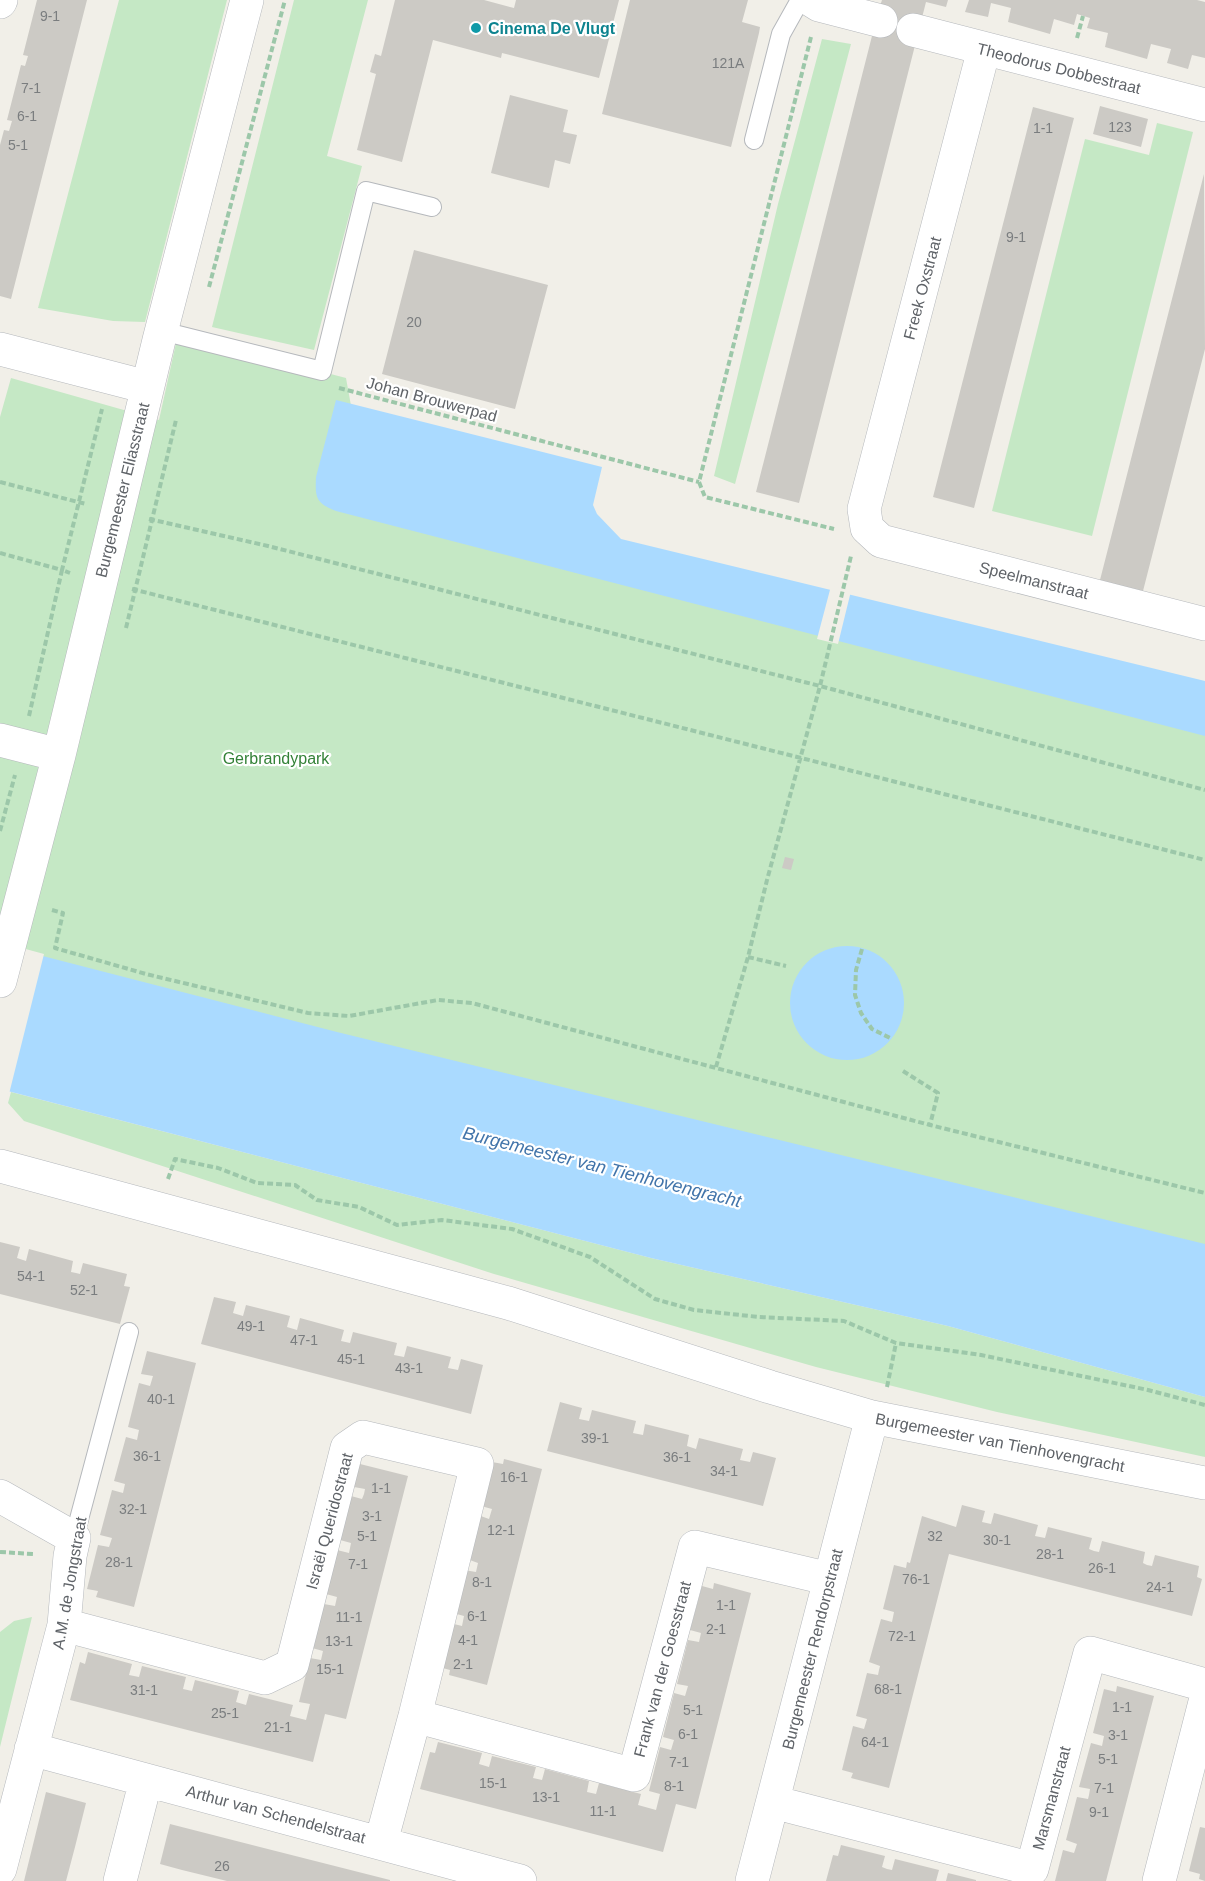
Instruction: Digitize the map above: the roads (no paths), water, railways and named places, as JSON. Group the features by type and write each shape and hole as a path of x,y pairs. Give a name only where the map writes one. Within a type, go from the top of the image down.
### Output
{"street":[{"name":"Burgemeester Eliasstraat","path":"0,981 59,755 147,387 247,0"},
{"path":"810,2 881,21"},
{"name":"Theodorus Dobbestraat","path":"913,30 1205,105"},
{"name":"Freek Oxstraat","path":"851,529 864,509 984,49"},
{"path":"0,349 147,387"},
{"name":"Speelmanstraat","path":"851,529 881,541 1204,618"},
{"path":"11,743 59,755"},
{"name":"Burgemeester van Tienhovengracht","path":"0,1166 508,1303 770,1387 879,1406 1205,1483"},
{"name":"Burgemeester Rendorpstraat","path":"752,1881 830,1579 879,1406"},
{"name":"Israël Queridostraat","path":"64,1625 265,1678 292,1665 347,1448 363,1437 477,1464 415,1716 381,1842"},
{"path":"0,1496 74,1538"},
{"name":"A.M. de Jongstraat","path":"0,1869 64,1625 70,1556 74,1538"},
{"name":"Frank van der Goesstraat","path":"415,1716 634,1775 695,1547 830,1579"},
{"name":"Marsmanstraat","path":"773,1802 1032,1869 1090,1653 1205,1685"},
{"path":"1159,1881 1205,1702"},
{"name":"Arthur van Schendelstraat","path":"31,1749 520,1881"},
{"path":"120,1881 146,1780"}],"lane":[{"path":"754,140 781,34 810,2"},
{"path":"162,331 322,371 366,191 432,207"},
{"name":"A.M. de Jongstraat","path":"74,1538 129,1332"}],"water":[{"path":"336,400 602,467 593,505 597,514 621,539 1205,681 1205,736 336,511 318,499 316,477"},
{"path":"0,945 337,1032 1205,1244 1205,1397 948,1326 651,1258 0,1089"},
{"path":"847,946 869,951 887,963 899,981 904,1003 899,1025 887,1043 869,1055 847,1060 825,1055 807,1043 795,1025 790,1003 795,981 807,963 825,951"}],"place":[{"name":"Cinema De Vlugt","path":"476,28"}],"park label":[{"name":"Gerbrandypark","path":"276,758"}]}
